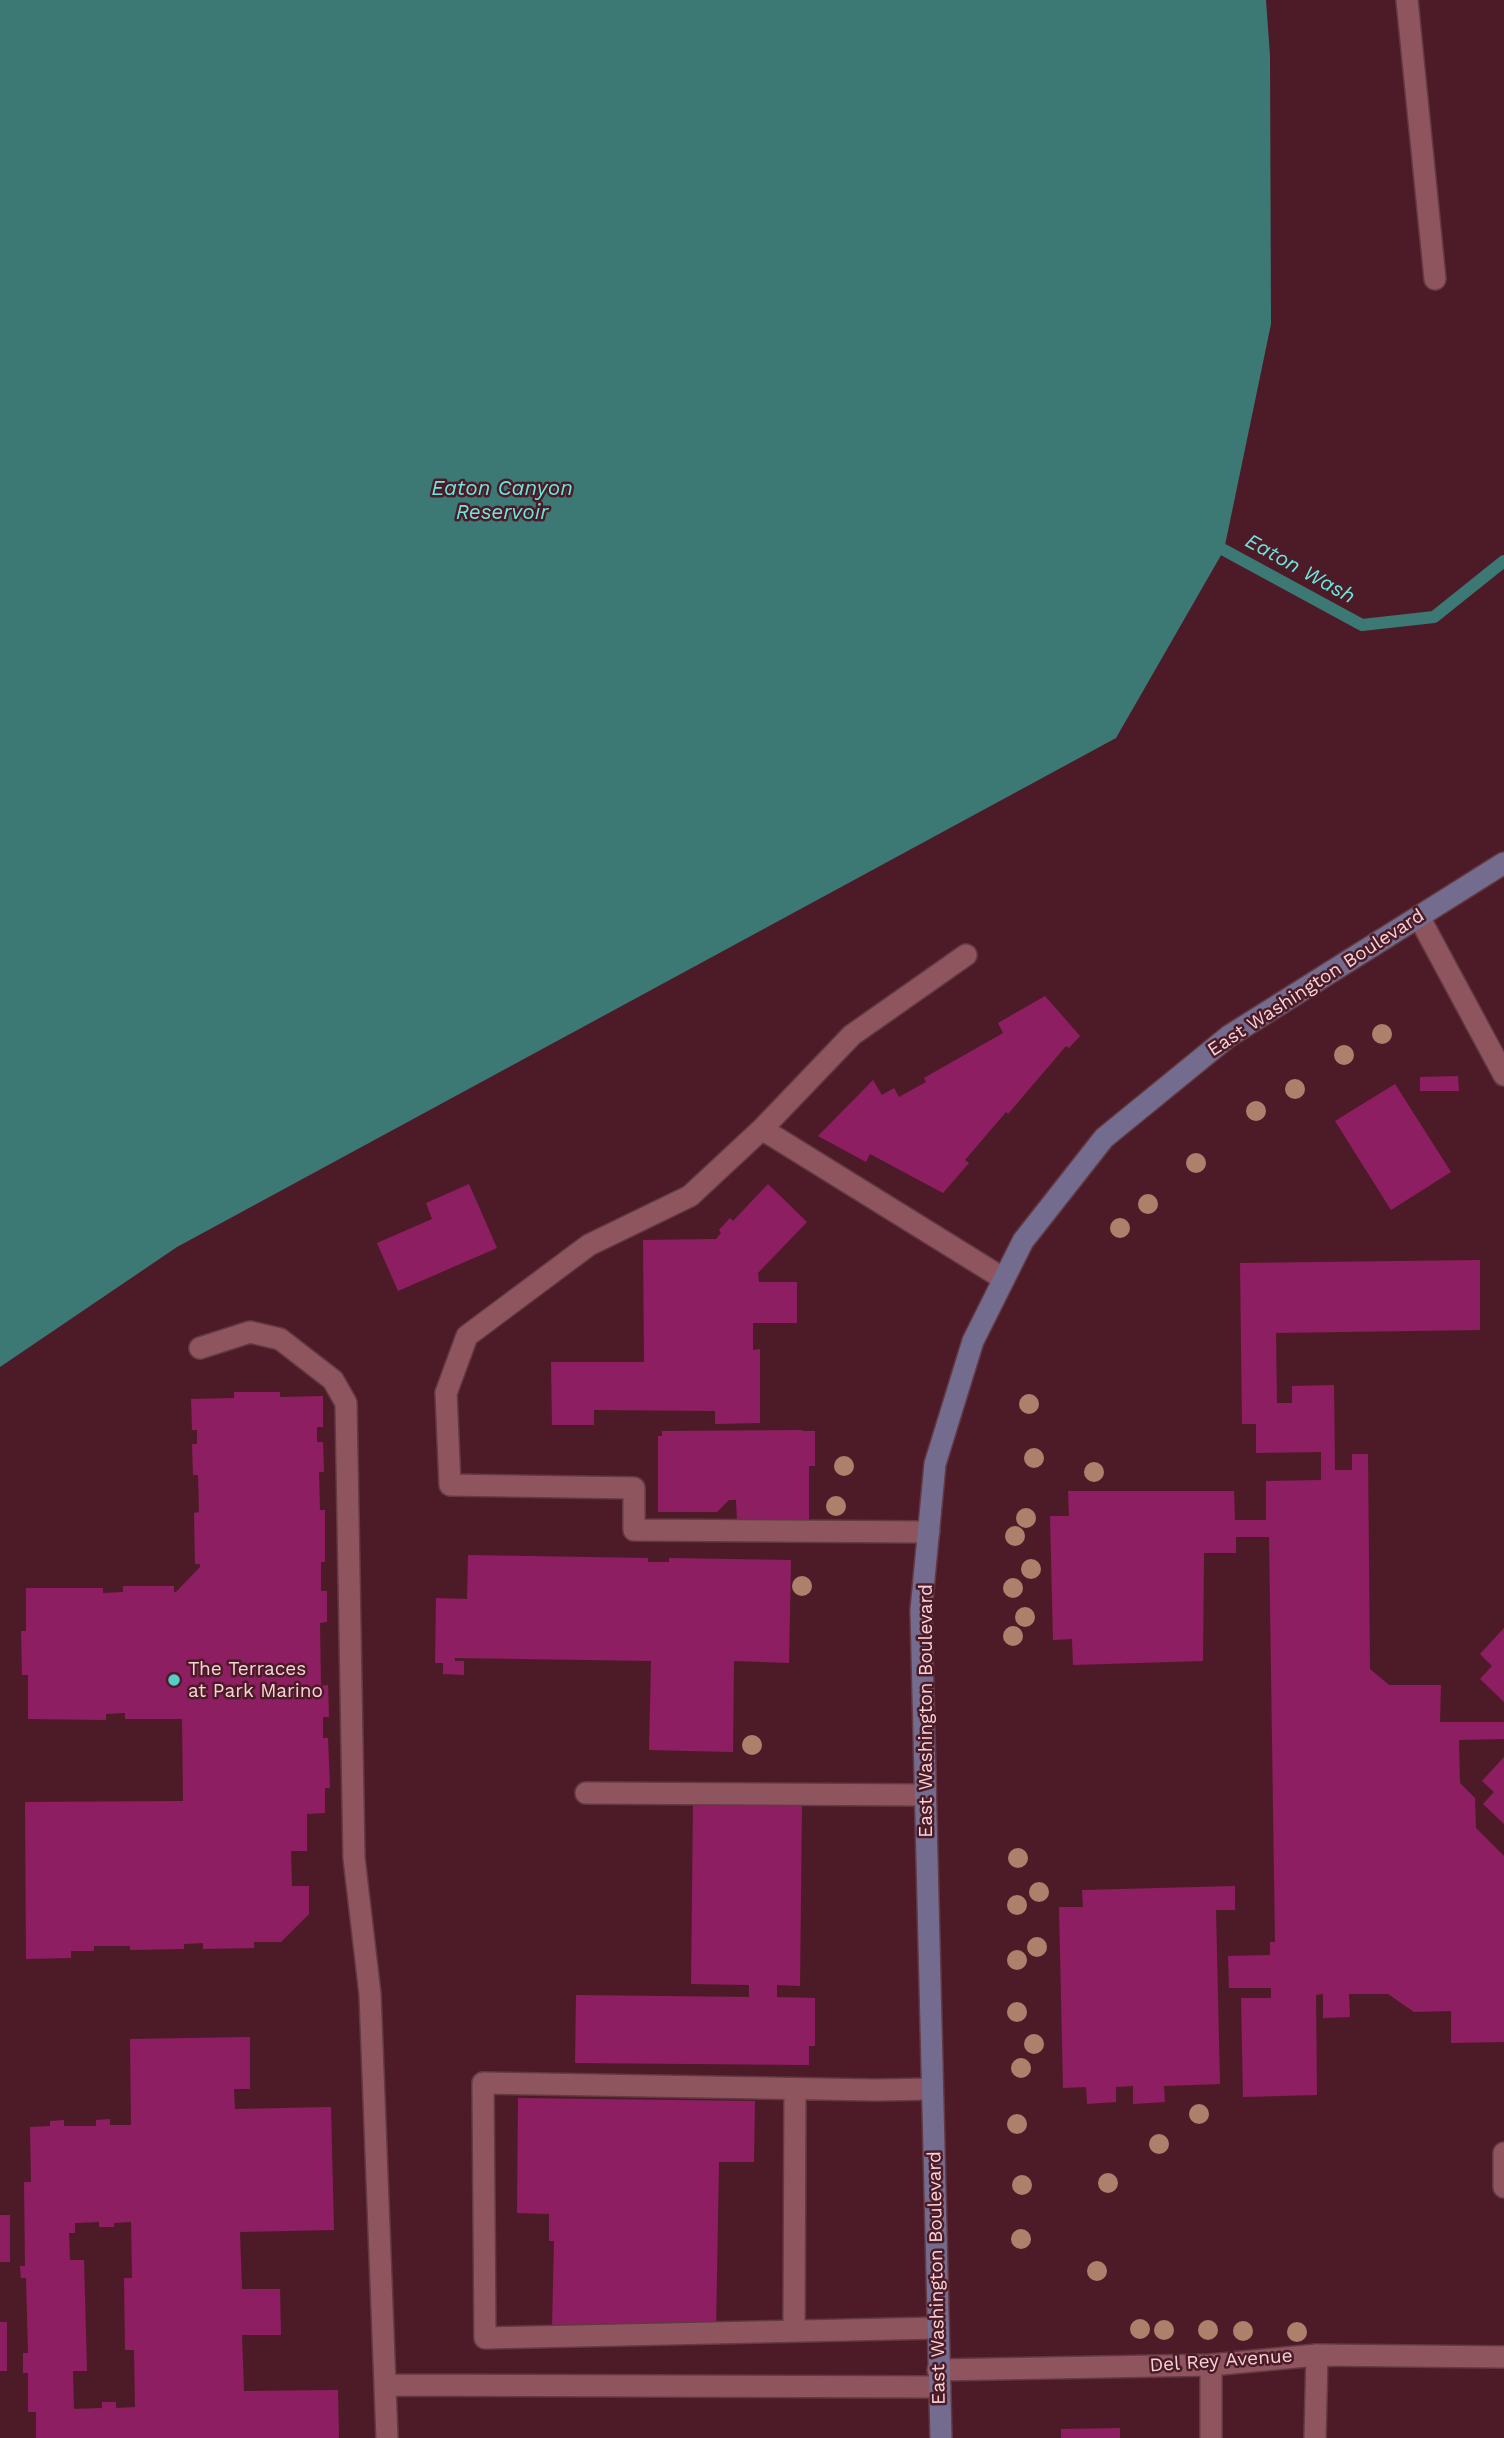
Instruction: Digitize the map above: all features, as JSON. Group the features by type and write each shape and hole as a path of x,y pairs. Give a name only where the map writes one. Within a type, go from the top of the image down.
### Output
{"main road":[{"name":"East Washington Boulevard","path":"941,2438 921,1610 935,1464 973,1341 1023,1241 1104,1138 1229,1035 1504,863"}],"street":[{"path":"1407,0 1436,279"},
{"path":"1419,916 1504,1075"},
{"path":"929,1532 634,1531 634,1488 450,1485 446,1393 467,1336 589,1245 690,1196 762,1129 852,1035 967,955"},
{"path":"762,1129 1004,1279"},
{"path":"200,1349 250,1332 280,1339 333,1380 346,1403 354,1858 370,1994 387,2438"},
{"path":"586,1793 925,1795"},
{"path":"932,2089 483,2083 485,2338 938,2328"},
{"path":"794,2331 795,2089"},
{"path":"1504,2153 1504,2187"},
{"path":"1315,2438 1317,2355"},
{"name":"Del Rey Avenue","path":"385,2385 939,2378 1212,2365 1317,2355 1504,2357"},
{"path":"1211,2438 1212,2365"}],"water":[{"name":"Eaton Canyon Reservoir","path":"0,0 1266,0 1270,56 1271,324 1224,550 1116,738 177,1247 0,1367"}],"building":[{"path":"1045,996 1080,1036 1069,1048 1066,1046 1008,1114 1006,1112 965,1160 969,1163 943,1193 870,1154 866,1162 818,1136 873,1080 882,1095 894,1088 899,1097 926,1082 924,1078 1003,1033 998,1023"},
{"path":"1458,1076 1459,1091 1420,1091 1420,1077"},
{"path":"1395,1084 1451,1172 1391,1210 1335,1121"},
{"path":"469,1184 497,1248 398,1291 377,1243 432,1219 426,1203"},
{"path":"768,1184 807,1222 758,1273 759,1282 797,1282 797,1323 753,1323 753,1350 760,1349 760,1423 715,1424 715,1411 594,1410 594,1425 552,1425 551,1362 644,1362 643,1240 716,1239 721,1233 719,1230 730,1218 733,1221"},
{"path":"1480,1260 1480,1330 1276,1333 1277,1403 1292,1403 1292,1386 1334,1385 1335,1470 1352,1470 1352,1454 1368,1454 1370,1669 1389,1685 1441,1685 1440,1722 1504,1722 1504,1739 1459,1740 1460,1783 1475,1798 1476,1828 1504,1856 1504,2042 1451,2043 1451,2011 1414,2012 1388,1994 1349,1994 1350,2017 1323,2018 1323,1994 1316,1995 1317,2095 1243,2097 1241,1998 1271,1998 1271,1988 1229,1988 1228,1956 1270,1955 1270,1942 1275,1942 1269,1537 1236,1537 1236,1553 1204,1553 1203,1661 1073,1665 1072,1639 1053,1640 1050,1516 1069,1516 1068,1491 1234,1491 1235,1520 1266,1520 1266,1481 1321,1480 1321,1452 1256,1453 1256,1424 1242,1424 1240,1263"},
{"name":"The Terraces at Park Marino","path":"234,1392 280,1392 280,1397 323,1396 323,1427 317,1427 317,1442 323,1442 324,1472 319,1472 320,1510 325,1510 325,1562 321,1562 321,1591 327,1591 327,1622 320,1623 321,1686 328,1685 329,1717 323,1717 323,1738 328,1738 330,1788 325,1788 325,1813 307,1814 307,1851 291,1851 292,1886 309,1886 309,1914 281,1942 254,1942 254,1948 203,1949 203,1943 184,1944 184,1949 130,1950 130,1946 94,1946 94,1951 71,1951 71,1958 26,1959 25,1802 183,1801 182,1719 125,1719 125,1713 106,1714 106,1720 28,1719 28,1675 22,1675 21,1631 26,1631 26,1588 103,1588 103,1593 123,1592 123,1586 174,1586 176,1592 200,1567 200,1564 195,1564 194,1513 199,1512 198,1475 193,1475 192,1444 197,1444 197,1430 192,1430 191,1399 234,1398"},
{"path":"662,1431 815,1431 815,1466 809,1466 809,1520 737,1521 736,1500 729,1500 717,1512 658,1512 658,1436 662,1436"},
{"path":"468,1555 648,1558 648,1562 669,1562 669,1558 791,1560 789,1663 734,1661 733,1752 649,1750 651,1661 455,1658 455,1661 464,1661 464,1675 443,1674 443,1663 435,1663 436,1598 467,1599"},
{"path":"1504,1628 1504,1702 1480,1679 1492,1666 1480,1654"},
{"path":"1504,1757 1504,1824 1483,1804 1494,1792 1482,1781"},
{"path":"693,1802 802,1804 800,1986 777,1985 777,1997 815,1998 815,2046 809,2046 809,2065 575,2063 576,1995 749,1997 749,1985 691,1984"},
{"path":"1235,1886 1235,1910 1216,1910 1220,2084 1164,2086 1165,2102 1133,2104 1133,2086 1116,2087 1116,2102 1087,2104 1086,2087 1063,2088 1059,1907 1083,1907 1082,1890"},
{"path":"250,2037 250,2089 234,2089 235,2109 331,2107 334,2230 240,2232 242,2289 280,2289 281,2335 242,2335 244,2391 338,2390 339,2438 36,2438 36,2412 28,2412 28,2373 23,2373 23,2353 28,2353 26,2278 21,2278 20,2266 25,2266 24,2182 31,2182 30,2127 50,2126 50,2121 64,2120 64,2126 96,2126 96,2120 110,2119 110,2125 131,2125 130,2039","holes":["99,2222 99,2227 114,2227 114,2223 131,2222 132,2278 124,2278 125,2350 134,2350 135,2407 116,2408 116,2402 102,2402 102,2408 74,2409 73,2371 87,2371 84,2260 70,2260 69,2233 75,2233 75,2223"]},
{"path":"518,2098 755,2101 754,2162 719,2162 716,2331 552,2328 554,2241 549,2241 549,2214 517,2213"},
{"path":"0,2215 10,2215 10,2262 0,2262"},
{"path":"0,2322 7,2322 7,2371 0,2371"},
{"path":"1120,2428 1120,2438 1061,2438 1061,2429"}],"waterway":[{"name":"Eaton Wash","path":"1224,550 1362,625 1434,617 1504,561"}],"place":[{"name":"The Terraces at Park Marino","path":"174,1680"}]}
